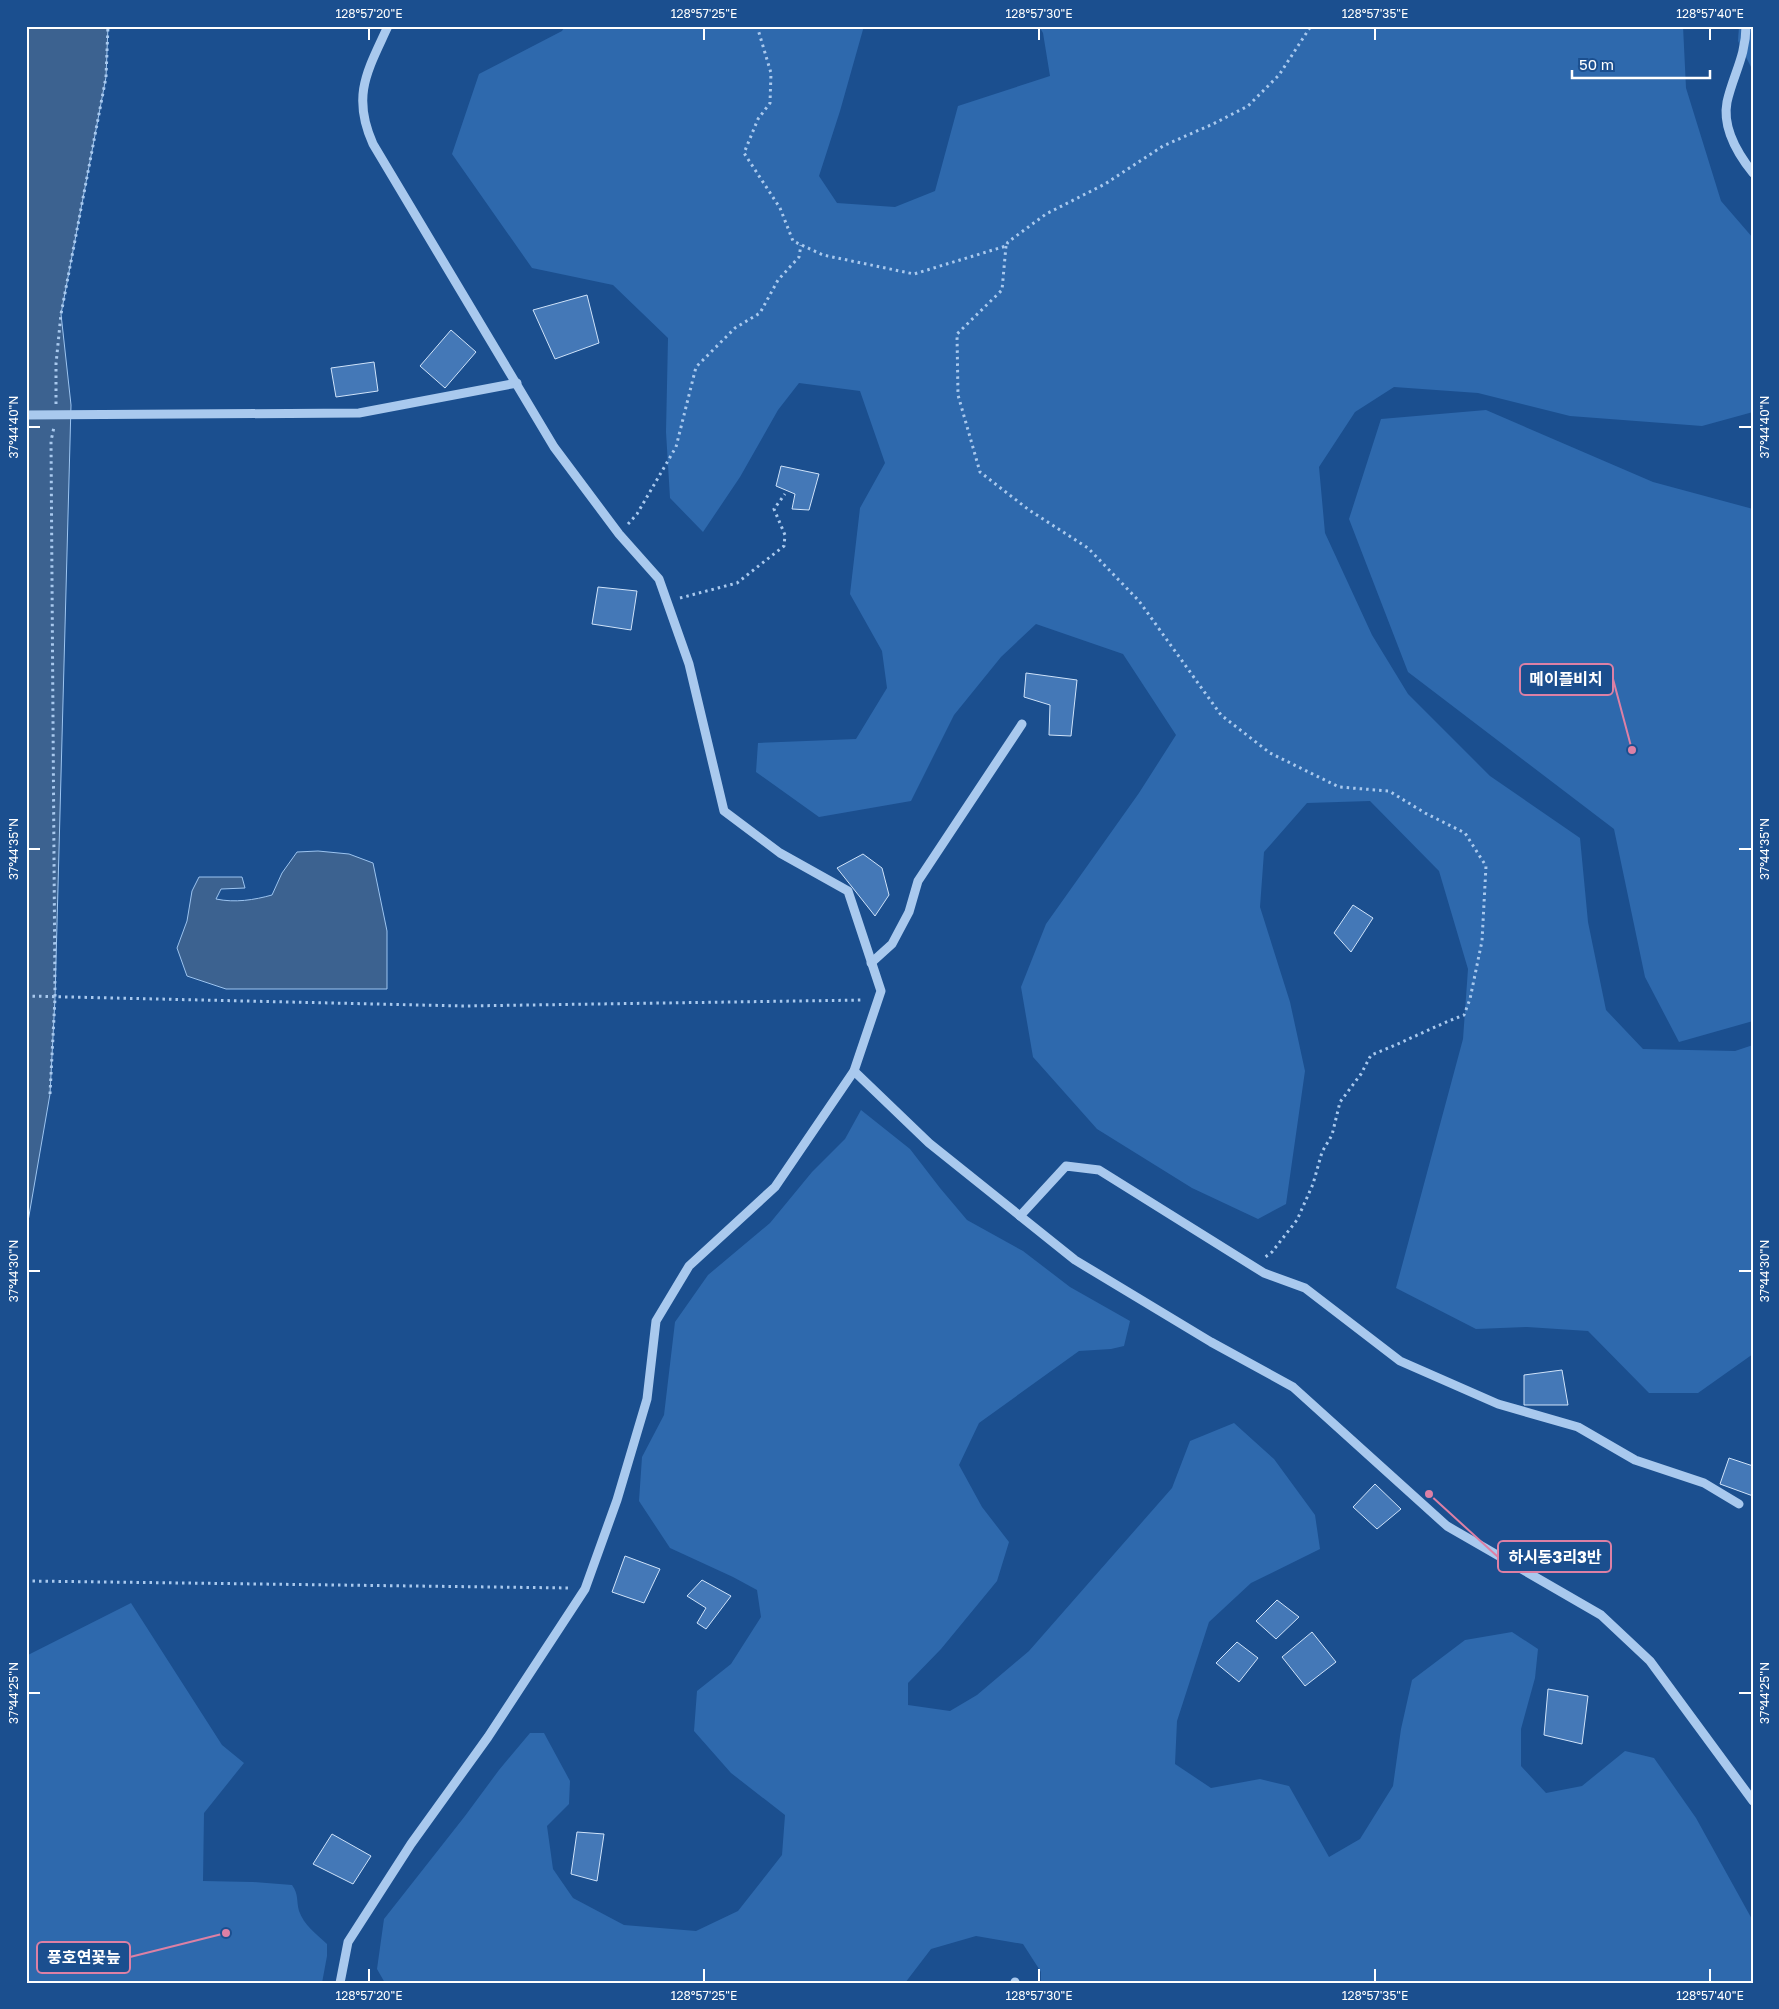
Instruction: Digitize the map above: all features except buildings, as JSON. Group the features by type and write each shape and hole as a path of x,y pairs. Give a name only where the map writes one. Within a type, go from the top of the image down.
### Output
{"street":[{"path":"340,1983 348,1942 411,1844 488,1737 585,1589 617,1500 647,1399 656,1321 689,1266 776,1186 854,1071 881,991 848,891 780,853 724,811 689,664 659,579 619,534 554,446 386,166 367,131 363,116 363,84 366,73 388,26"},
{"path":"1746,26 1746,43 1727,103 1728,132 1745,163 1753,173"},
{"path":"26,415 359,413 517,383"},
{"path":"871,963 892,944 909,912 918,880 1022,724"},
{"path":"854,1071 929,1143 1075,1260 1211,1342 1293,1387 1447,1526 1601,1615 1650,1661 1753,1801"},
{"path":"1020,1216 1066,1166 1099,1170 1264,1273 1306,1288 1400,1361 1498,1404 1578,1427 1635,1460 1704,1483 1739,1504"}],"path":[{"path":"26,43 27,26"},
{"path":"50,1094 55,998 52,415 61,314 106,77 108,26"},
{"path":"757,26 771,73 770,103 758,120 744,153 780,208 793,241 823,255 914,274 1006,246"},
{"path":"1252,1266 1272,1252 1297,1220 1313,1184 1322,1152 1332,1135 1340,1102 1361,1074 1371,1055 1464,1015 1470,999 1482,941 1486,866 1466,833 1425,813 1389,790 1339,787 1270,753 1221,716 1139,601 1088,548 1029,510 980,472 958,394 957,334 1002,290 1008,242 1046,214 1105,184 1163,146 1214,124 1248,106 1279,75 1311,26"},
{"path":"619,534 637,514 676,447 696,367 735,328 760,313 778,280 799,257 801,245"},
{"path":"667,602 737,583 784,546 785,535 774,508 785,494"},
{"path":"26,996 463,1006 878,1000"},
{"path":"26,1582 585,1589"}],"shaded area":[{"path":"27,26 108,26 106,77 61,314 71,405 55,998 50,1094 26,1233"},
{"path":"565,26 864,26 819,176 837,203 895,207 935,191 958,106 1050,76 1043,33 1039,26 1683,26 1686,88 1721,201 1753,238 1753,412 1702,426 1570,416 1478,393 1394,387 1355,412 1319,467 1325,533 1372,635 1408,694 1490,776 1580,838 1588,922 1606,1010 1643,1049 1735,1051 1753,1045 1753,1354 1698,1393 1649,1393 1588,1331 1527,1327 1476,1329 1396,1288 1463,1039 1468,969 1439,871 1370,801 1307,803 1264,852 1260,907 1290,1002 1305,1071 1286,1204 1258,1219 1192,1188 1097,1129 1033,1057 1021,987 1046,924 1139,793 1176,735 1123,654 1036,624 1001,657 954,715 911,801 819,817 756,772 758,743 856,739 887,688 882,651 850,594 860,508 885,463 860,391 799,383 778,410 740,477 703,532 670,498 666,432 668,338 613,285 532,268 452,154 479,74 562,31"},
{"path":"1739,26 1753,26 1753,71 1738,41"},
{"path":"1486,410 1653,482 1753,509 1753,1021 1679,1042 1645,977 1614,829 1408,672 1349,519 1381,419"},
{"path":"318,851 349,854 373,863 387,931 387,989 226,989 187,976 177,948 187,921 192,891 199,877 242,877 245,888 221,889 216,899 237,901 272,895 282,873 297,852"},
{"path":"861,1110 910,1149 967,1220 1023,1251 1070,1287 1130,1321 1124,1346 1111,1349 1079,1351 979,1423 959,1465 982,1507 1009,1542 997,1581 941,1649 908,1683 908,1705 950,1711 977,1695 1029,1651 1172,1488 1190,1441 1234,1423 1274,1459 1315,1515 1320,1549 1251,1583 1209,1622 1177,1721 1175,1764 1211,1788 1260,1779 1289,1786 1329,1857 1360,1839 1393,1786 1401,1729 1412,1680 1465,1640 1512,1632 1538,1649 1535,1678 1521,1729 1521,1766 1546,1793 1582,1786 1625,1751 1654,1758 1696,1818 1753,1921 1753,1983 1041,1983 1041,1972 1023,1944 976,1936 931,1949 905,1983 385,1983 377,1969 384,1919 499,1770 530,1733 544,1733 570,1781 569,1804 547,1826 553,1869 573,1898 624,1925 696,1931 738,1911 782,1855 785,1815 731,1773 694,1731 697,1691 731,1664 761,1617 757,1590 670,1548 639,1501 642,1457 664,1415 675,1322 708,1275 770,1223 812,1172 845,1139"},
{"path":"131,1603 222,1745 244,1763 204,1813 203,1881 292,1885 296,1892 301,1916 311,1929 327,1944 327,1956 322,1983 26,1983 26,1656"}],"place":[{"name":"메이플비치","path":"1632,750"},
{"name":"하시동3리3반","path":"1429,1494"},
{"name":"풍호연꽃늪","path":"226,1933"}]}
